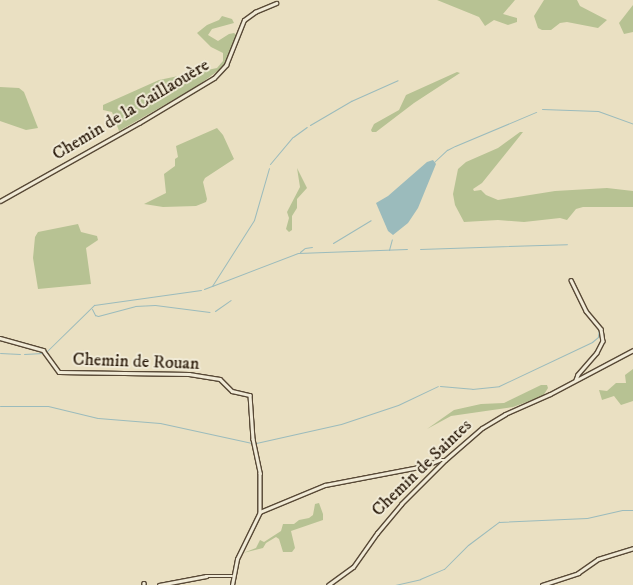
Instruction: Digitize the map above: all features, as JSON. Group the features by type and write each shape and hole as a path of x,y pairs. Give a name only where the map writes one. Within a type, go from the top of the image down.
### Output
{"street":[{"name":"Chemin de la Caillaouère","path":"0,201 145,120 214,78 226,66 244,20 255,12 276,2"},
{"path":"571,280 586,311 601,329 603,341 597,353 578,375 576,381"},
{"name":"Chemin de Rouan","path":"0,338 43,350 59,372 158,372 212,377 220,380 232,391 250,395 253,439 260,473 260,512"},
{"name":"Chemin de Saintes","path":"328,585 353,567 400,504 445,460 493,421 576,381 633,350"},
{"path":"232,585 232,576 237,559 260,512 325,485 425,466 439,460 445,460"},
{"path":"542,585 578,573 598,559 633,548"},
{"path":"159,585 206,576 232,576"}],"green space":[{"path":"437,0 515,0 503,14 517,18 517,22 508,25 494,20 485,26 479,17"},
{"path":"544,0 577,0 580,6 607,20 598,28 567,22 560,23 551,30 542,30 538,28 534,16"},
{"path":"633,5 633,32 624,34 619,23"},
{"path":"222,16 232,19 234,23 212,29 208,35 218,41 234,33 239,37 231,61 196,87 119,131 112,112 103,110 103,105 159,80 217,68 223,61 223,53 211,47 197,33 207,25 219,20"},
{"path":"457,72 460,73 414,103 376,132 372,132 374,124 399,110 406,95"},
{"path":"0,87 19,88 24,92 38,128 26,130 0,121"},
{"path":"217,128 223,135 234,159 205,178 203,182 206,202 196,206 163,207 144,204 166,193 164,174 175,166 175,159 178,157 176,146"},
{"path":"520,132 523,132 482,183 473,189 474,191 481,190 486,195 498,200 555,191 607,188 633,191 633,207 583,207 576,209 567,220 560,218 524,222 498,220 464,222 455,205 453,194 458,169 466,162 498,148"},
{"path":"297,168 307,188 297,199 297,208 292,216 292,230 289,232 286,229 289,218 287,212 300,187"},
{"path":"78,224 81,232 97,236 98,240 86,248 91,284 38,289 33,258 35,237 38,232"},
{"path":"633,369 633,401 621,405 614,396 602,400 599,390 607,391 616,383 626,383 625,375"},
{"path":"541,385 547,385 548,388 543,396 513,407 451,416 427,429 454,410 481,404 504,403"},
{"path":"319,503 323,520 291,531 295,548 292,552 283,552 279,539 276,537 266,543 263,548 243,553 256,548 260,540 264,542 281,531 283,524 294,524 299,520 309,518 313,515 315,504"}],"water":[{"path":"433,160 436,164 418,208 408,223 393,235 388,231 376,203 388,196 427,162"}],"waterway":[{"path":"310,125 351,101 398,80"},
{"path":"542,109 598,111 633,124"},
{"path":"434,162 447,150 455,146 536,112"},
{"path":"270,164 293,137 307,127"},
{"path":"204,289 212,286 254,220 269,168"},
{"path":"333,243 371,220"},
{"path":"389,250 392,239"},
{"path":"420,249 567,244"},
{"path":"300,252 305,248 312,247"},
{"path":"212,286 298,253 407,249"},
{"path":"47,351 94,305 201,290"},
{"path":"215,311 231,300"},
{"path":"92,309 95,315 98,316 135,306 155,305 210,312"},
{"path":"440,386 472,389 499,386 592,342 598,337 599,327"},
{"path":"0,353 20,354"},
{"path":"24,354 43,353"},
{"path":"256,443 341,424 398,405 438,386"},
{"path":"0,406 48,406 98,418 160,423 252,443"},
{"path":"395,585 420,579 444,569 468,545 499,522 587,518 622,510 633,510"}]}
